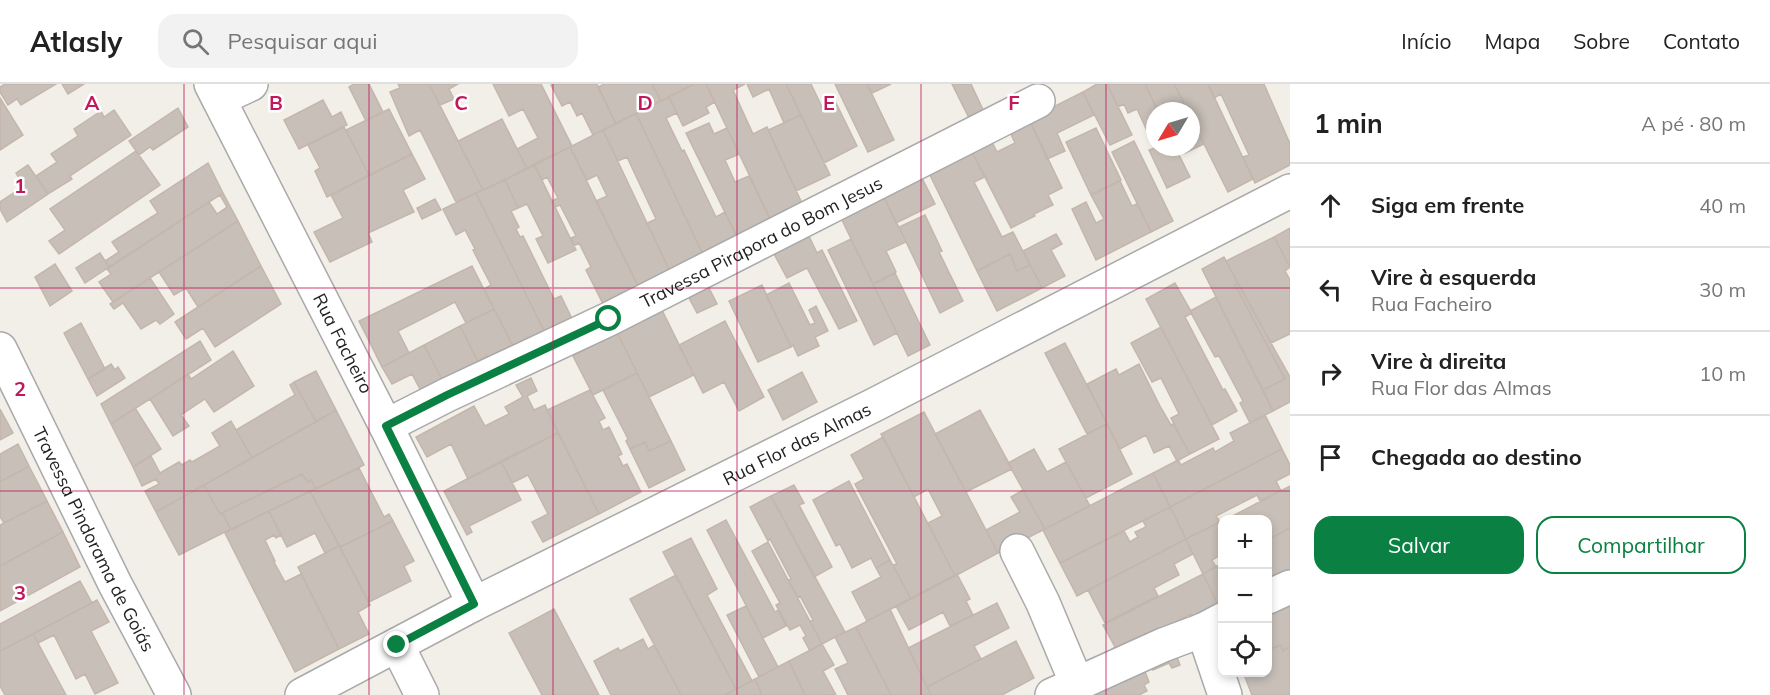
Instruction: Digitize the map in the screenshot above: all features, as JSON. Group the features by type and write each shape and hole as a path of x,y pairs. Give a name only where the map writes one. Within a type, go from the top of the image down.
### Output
{"street":[{"path":"215,91 251,84"},
{"name":"Rua Facheiro","path":"215,91 474,604"},
{"name":"Travessa Pirapora do Bom Jesus","path":"386,426 609,319 1038,101"},
{"name":"Rua Flor das Almas","path":"303,695 474,604 874,405 1290,191"},
{"name":"Travessa Pindorama de Goiás","path":"0,349 115,584 174,695"},
{"path":"1017,551 1043,603 1064,690 1213,625 1225,695"},
{"path":"1272,595 1290,587"},
{"path":"397,645 422,695"}],"building":[{"path":"5,84 56,84 21,105 17,99 8,105 0,92 0,87"},
{"path":"62,84 84,84 68,94"},
{"path":"354,84 369,84 383,112 366,121 349,87"},
{"path":"398,84 429,84 483,190 456,202 420,130 409,136 390,92 400,88"},
{"path":"429,84 458,84 449,89 454,99 440,105"},
{"path":"493,84 541,84 572,146 527,169 517,149 538,138 523,109 509,116"},
{"path":"597,84 616,124 593,135 582,113 577,116 570,102 562,106 551,85"},
{"path":"604,84 652,84 661,101 616,124 598,87"},
{"path":"652,84 694,84 661,101"},
{"path":"694,84 706,84 715,102 706,107 709,113 683,126 669,97"},
{"path":"706,84 745,84 733,90 753,134 767,127 805,210 774,227"},
{"path":"747,84 786,84 801,115 784,123 769,89 753,97"},
{"path":"786,84 811,84 822,107 835,101 857,146 824,163"},
{"path":"835,84 867,84 894,140 868,152"},
{"path":"867,84 891,84 872,93"},
{"path":"952,84 971,84 985,114 971,122"},
{"path":"1097,84 1107,84 1132,135 1110,145 1083,92"},
{"path":"1107,84 1145,84 1154,102 1146,102 1146,128 1137,109 1128,113 1124,104 1118,107"},
{"path":"1145,84 1174,84 1183,102 1154,102"},
{"path":"1174,84 1208,84 1253,179 1228,192 1200,136 1200,102 1183,102"},
{"path":"1208,84 1264,84 1290,144 1290,165 1255,183 1243,157 1249,155 1221,94 1214,98"},
{"path":"1083,92 1094,115 1057,133 1065,151 1047,159 1029,119"},
{"path":"669,97 677,113 666,118 682,151 684,150 716,217 725,212 740,243 706,261 636,113"},
{"path":"0,98 23,135 0,150"},
{"path":"323,100 332,117 341,112 347,125 299,149 284,120"},
{"path":"178,108 188,127 153,150 150,147 139,155 129,141"},
{"path":"389,109 412,154 369,175 346,130"},
{"path":"114,110 131,135 70,176 72,179 48,194 36,176 57,162 51,154 78,136 74,129 101,111 104,117"},
{"path":"636,113 706,261 673,278 647,223 656,219 627,157 618,161 603,130"},
{"path":"801,115 830,175 796,191 768,130"},
{"path":"502,119 527,169 483,190 458,141"},
{"path":"1029,119 1062,188 1048,195 1053,205 1011,228 971,150 991,140 997,152 1015,143 1009,130"},
{"path":"709,123 714,134 727,128 739,154 725,160 735,182 749,176 774,227 740,243 686,133"},
{"path":"344,127 369,175 327,197 315,171 320,168 308,145"},
{"path":"1096,128 1121,180 1091,195 1066,142"},
{"path":"603,130 673,278 642,294 596,201 607,196 597,175 587,180 570,147"},
{"path":"1134,141 1173,221 1151,232 1112,152"},
{"path":"570,147 642,294 607,312 586,270 591,267 579,243 574,246 571,238 576,236 560,205 555,207 552,201 558,198 547,177 542,180 534,164"},
{"path":"971,150 985,177 974,182 1002,237 1013,232 1030,265 1017,271 1010,254 977,271 928,171"},
{"path":"136,151 160,185 59,254 49,241 65,230 50,209"},
{"path":"412,154 425,179 403,190 414,212 368,233 372,242 330,262 314,232 343,218 331,195"},
{"path":"1152,156 1180,156 1190,177 1167,188"},
{"path":"208,163 223,193 109,267 105,261 119,252 112,242 158,213 150,201"},
{"path":"534,164 576,250 548,263 536,239 543,236 527,204 518,208 505,180"},
{"path":"28,165 48,194 7,222 0,209 0,202 24,186 16,173"},
{"path":"921,176 935,204 896,223 883,195"},
{"path":"505,180 518,208 511,211 519,227 516,229 520,237 523,236 554,299 561,296 576,327 549,341 476,193"},
{"path":"1120,181 1132,206 1137,204 1151,232 1096,260 1072,209 1086,202 1096,223 1104,219 1091,195"},
{"path":"223,193 238,221 113,302 99,282 111,274 107,269 209,202 217,214 227,207 220,195"},
{"path":"476,193 549,341 516,352 484,289 491,285 473,250 475,249 465,230 456,235 443,209"},
{"path":"883,195 906,242 886,251 896,272 873,284 841,218"},
{"path":"435,199 441,210 422,219 417,208"},
{"path":"925,215 942,251 939,252 963,301 940,313 899,227"},
{"path":"238,221 261,266 198,307 186,288 174,295 159,272"},
{"path":"1290,228 1290,267 1274,237"},
{"path":"808,234 817,253 822,250 857,321 839,329 807,268 787,278 773,252"},
{"path":"1056,234 1062,244 1051,250 1065,276 1042,288 1023,251"},
{"path":"1274,237 1290,267 1285,271 1290,280 1290,334 1271,343 1226,261"},
{"path":"851,239 897,333 874,345 828,250"},
{"path":"100,253 109,267 85,283 76,268"},
{"path":"1010,254 1017,271 1030,265 1042,288 997,311 977,271"},
{"path":"1224,257 1238,284 1235,285 1285,379 1263,390 1202,269"},
{"path":"55,264 72,291 50,306 35,277"},
{"path":"261,266 281,304 215,347 203,328 186,339 175,322"},
{"path":"472,266 494,309 466,323 455,302 398,331 409,353 382,367 359,321"},
{"path":"895,273 930,345 908,356 873,284"},
{"path":"150,278 174,314 160,324 156,320 141,329 123,303 114,309 110,304"},
{"path":"789,283 810,325 815,323 809,310 816,306 828,331 815,337 819,346 798,356 793,345 791,347 766,295"},
{"path":"1175,283 1192,313 1185,317 1223,390 1225,389 1237,411 1212,425 1146,299"},
{"path":"1238,284 1290,377 1290,402 1273,411 1263,390 1285,379 1235,285"},
{"path":"762,285 791,347 758,362 729,301"},
{"path":"708,286 717,304 697,313 688,296"},
{"path":"1216,297 1273,411 1250,423 1240,403 1243,401 1219,356 1215,357 1190,311"},
{"path":"494,309 516,352 492,364 487,356 478,361 460,326"},
{"path":"662,310 694,375 649,397 617,332"},
{"path":"725,321 764,397 739,411 724,382 703,393 679,345"},
{"path":"81,323 105,369 88,379 64,333"},
{"path":"460,326 480,366 444,383 424,345"},
{"path":"1161,327 1219,439 1190,454 1171,418 1179,414 1161,378 1152,382 1131,343"},
{"path":"617,332 637,373 593,395 573,356"},
{"path":"200,341 211,360 111,424 101,404"},
{"path":"1065,343 1107,424 1087,434 1045,353"},
{"path":"424,345 444,383 422,393 412,374 392,384 382,367"},
{"path":"233,351 254,386 214,412 205,399 181,415 189,426 173,436 150,399 188,374 191,379"},
{"path":"111,364 115,370 118,367 125,378 97,396 88,379"},
{"path":"1139,364 1161,408 1190,454 1177,461 1169,446 1154,453 1146,435 1120,449 1087,384 1116,369 1119,375"},
{"path":"316,371 336,410 316,422 294,382"},
{"path":"802,372 817,402 783,420 768,390"},
{"path":"637,373 671,441 649,451 645,442 630,449 626,441 628,439 603,390"},
{"path":"531,378 537,391 527,396 534,410 545,405 558,433 468,479 451,444 427,457 416,437 474,406 485,426 509,414 505,407 523,397 516,385"},
{"path":"294,382 316,422 252,458 236,430 295,395 290,385"},
{"path":"590,390 605,418 599,421 603,430 609,427 622,454 618,456 623,466 627,464 641,492 599,514 547,410"},
{"path":"135,408 161,449 133,467 111,424"},
{"path":"0,409 13,433 0,440"},
{"path":"336,410 364,465 316,489 311,480 308,482 302,474 220,514 204,485"},
{"path":"980,410 1012,469 966,492 935,434"},
{"path":"924,412 998,553 955,576 928,523 942,516 928,489 914,497 881,434"},
{"path":"1265,415 1282,449 1170,507 1153,473 1178,460 1181,465 1213,448 1215,452 1234,441 1230,433"},
{"path":"231,421 252,458 156,512 145,491 159,484 156,479 142,486 133,467 151,456 160,473 179,462 182,465 190,460 192,462 220,446 212,433"},
{"path":"1107,424 1132,474 1086,498 1059,449"},
{"path":"558,433 599,514 543,542 532,522 548,514 528,475 512,483 501,461"},
{"path":"883,437 955,576 911,599 893,565 897,564 855,484 864,479 851,455"},
{"path":"671,441 685,470 649,488 630,449 645,442 649,451"},
{"path":"18,444 29,466 0,482 0,454"},
{"path":"1034,449 1047,472 1066,462 1090,506 1045,529 1008,463"},
{"path":"1282,449 1290,465 1290,474 1276,481 1281,491 1260,501 1257,495 1216,516 1218,523 1186,539 1170,507"},
{"path":"501,461 521,500 469,526 472,532 467,535 444,491"},
{"path":"29,466 47,501 4,523 0,517 0,482"},
{"path":"359,468 384,517 389,514 393,521 340,547 310,491"},
{"path":"1153,473 1170,507 1060,563 1043,530"},
{"path":"302,474 308,482 311,480 316,489 231,529 222,513"},
{"path":"849,481 890,560 876,568 871,558 852,568 840,544 836,546 813,500"},
{"path":"204,485 231,529 179,555 156,512"},
{"path":"794,485 804,503 799,505 832,567 814,577 771,496"},
{"path":"1290,486 1290,528 1272,538 1272,515 1235,515"},
{"path":"1023,490 1045,529 998,553 986,530 1020,512 1011,497"},
{"path":"310,491 339,546 325,553 315,533 287,547 269,511"},
{"path":"771,496 845,632 822,644 810,621 813,620 788,580 791,579 750,507"},
{"path":"47,501 63,532 0,566 0,525"},
{"path":"1170,507 1186,539 1077,596 1060,563 1124,531 1130,542 1138,537 1135,532 1146,527 1143,521"},
{"path":"269,511 281,535 276,538 274,535 265,540 274,562 285,582 301,574 339,649 295,672 225,533"},
{"path":"726,520 775,612 778,610 786,626 763,638 707,530"},
{"path":"393,521 414,561 404,566 411,581 369,602 340,547"},
{"path":"1218,523 1218,556 1212,560 1216,567 1203,574 1186,539"},
{"path":"1290,528 1290,577 1272,586 1272,569 1272,538"},
{"path":"63,532 80,567 0,611 0,566"},
{"path":"691,538 717,589 707,595 752,681 736,689 663,552"},
{"path":"1186,539 1193,554 1174,564 1179,575 1154,588 1158,596 1105,623 1088,590"},
{"path":"768,542 822,644 810,651 803,638 806,636 800,625 790,630 776,605 780,603 752,551"},
{"path":"339,546 370,605 358,612 369,634 339,649 298,567"},
{"path":"890,560 911,599 867,621 852,592 881,577 876,568"},
{"path":"1218,565 1218,605 1203,574"},
{"path":"957,574 970,599 966,601 973,615 950,626 943,612 909,630 896,606"},
{"path":"1203,574 1218,605 1218,615 1197,626 1191,614 1142,639 1120,663 1112,649 1115,647 1103,625"},
{"path":"676,575 736,689 725,695 681,695 630,599"},
{"path":"80,581 92,603 0,651 0,624"},
{"path":"97,600 109,622 91,631 118,683 95,694 85,674 76,679 54,635 38,643 33,634"},
{"path":"1290,602 1290,647 1283,651 1281,645 1272,648 1272,608"},
{"path":"997,603 1009,628 974,646 981,659 927,687 908,648"},
{"path":"746,606 778,667 759,677 727,615"},
{"path":"554,609 599,695 542,695 509,633"},
{"path":"890,609 931,695 891,695 856,627"},
{"path":"856,627 891,695 848,695 835,669 848,663 835,637"},
{"path":"33,634 66,695 5,695 0,686 0,651"},
{"path":"643,639 648,649 654,645 681,695 611,695 594,661 618,648 620,651"},
{"path":"1016,641 1034,678 1002,695 931,695 927,687"},
{"path":"822,644 834,665 823,671 836,695 805,695 789,661"},
{"path":"1281,645 1283,651 1290,647 1290,695 1252,695 1245,677 1272,677 1272,648"},
{"path":"1174,649 1180,665 1172,668 1169,663 1153,670 1149,661"},
{"path":"789,661 805,695 762,695 755,679"},
{"path":"1142,664 1149,682 1144,685 1147,691 1139,695 1080,695"},
{"path":"755,679 762,695 725,695 736,689"}],"route":[{"path":"397,645 474,604 386,426 609,319"}]}
